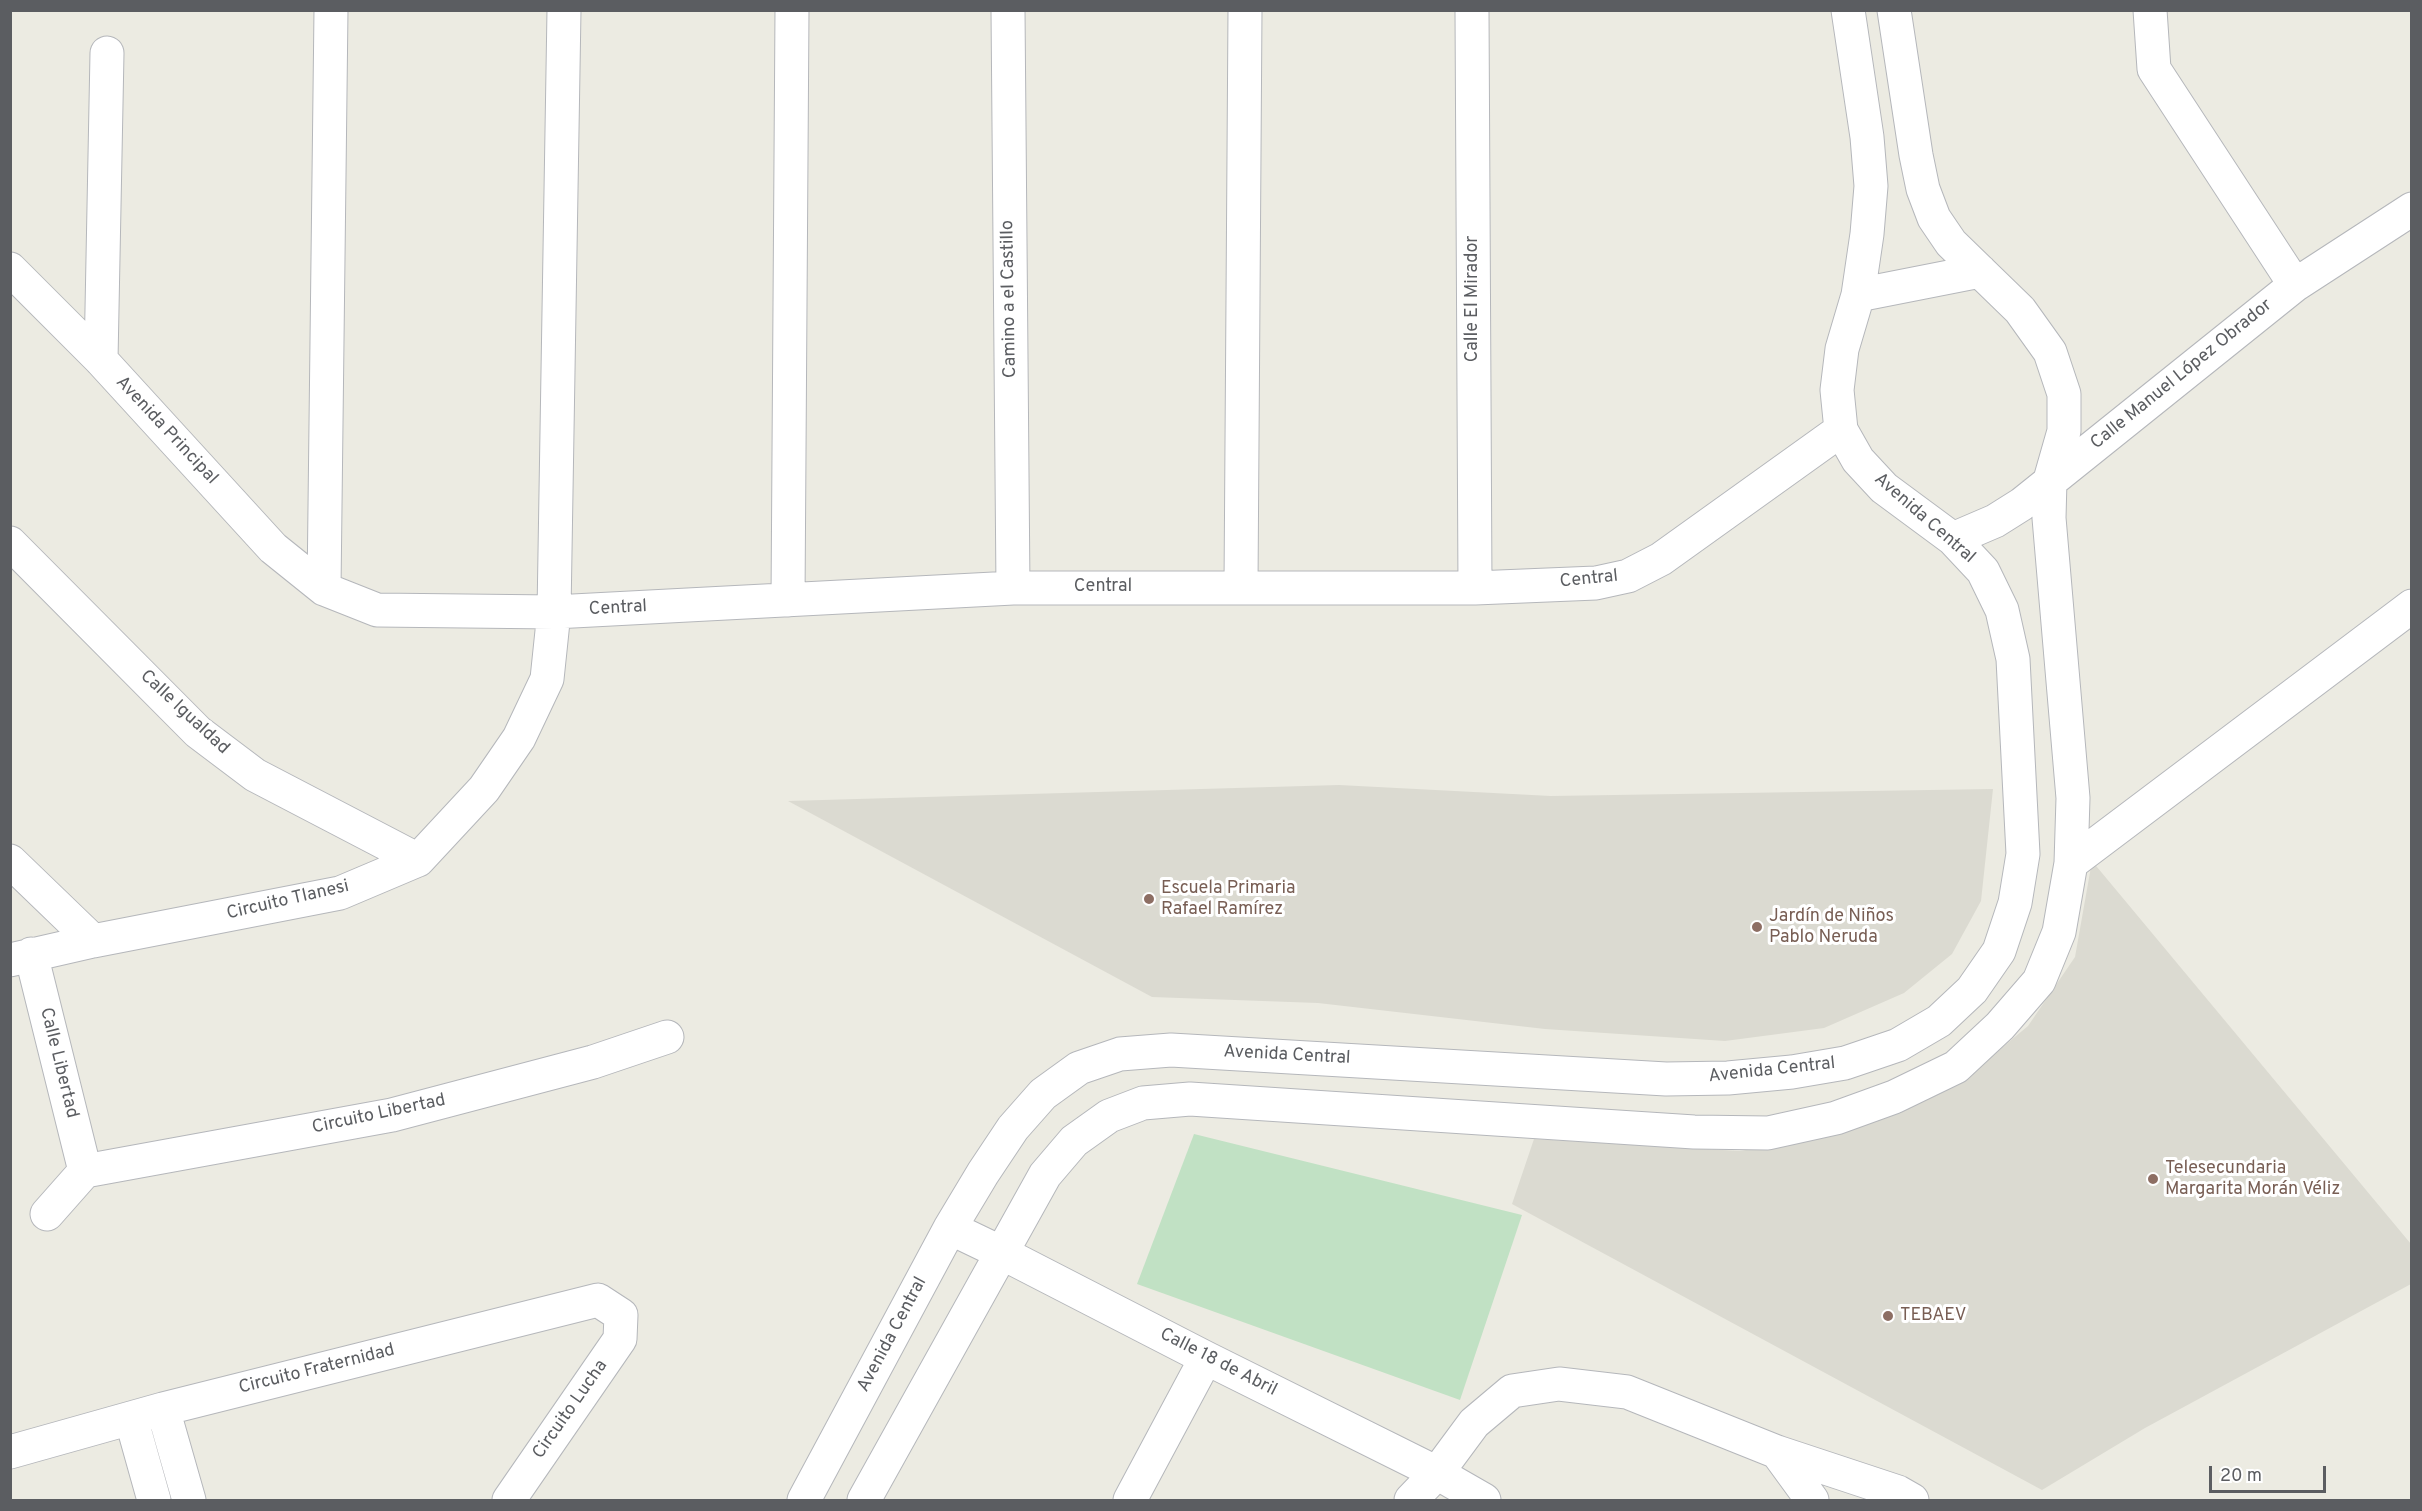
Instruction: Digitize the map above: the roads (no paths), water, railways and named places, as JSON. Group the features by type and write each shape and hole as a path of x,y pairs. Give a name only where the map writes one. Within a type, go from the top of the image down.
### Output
{"street":[{"path":"324,589 331,10"},
{"name":"Circuito Tlanesi","path":"21,957 340,893 418,860 484,789 519,738 547,679 554,612 564,10"},
{"path":"788,600 792,10"},
{"name":"Camino a el Castillo","path":"1008,10 1013,588"},
{"path":"1240,586 1245,10"},
{"name":"Calle El Mirador","path":"1472,10 1475,588"},
{"name":"Avenida Central","path":"804,1500 951,1228 1013,1128 1043,1094 1079,1068 1120,1054 1171,1050 1666,1079 1728,1078 1792,1072 1845,1063 1898,1045 1939,1021 1972,990 1999,951 2015,903 2023,854 2013,659 2002,610 1983,571 1953,539 1884,488 1858,460 1840,430 1837,390 1842,350 1858,295 1871,186 1867,137 1848,10"},
{"path":"864,1500 1046,1175 1074,1141 1109,1116 1143,1103 1190,1099 1695,1132 1768,1133 1836,1119 1894,1097 1956,1067 2000,1026 2038,981 2059,932 2071,863 2073,798 2049,518 2050,480 2064,431 2064,394 2050,352 2020,310 1951,243 1934,218 1923,189 1894,10"},
{"path":"2150,10 2154,69 2295,285"},
{"path":"101,360 107,52"},
{"name":"Calle Manuel López Obrador","path":"1953,539 1995,521 2022,504 2295,285 2412,209"},
{"name":"Avenida Principal","path":"10,269 101,360 273,548 324,589"},
{"path":"1858,295 1980,271"},
{"name":"Central","path":"324,589 377,610 554,612 1013,588 1240,586 1475,588 1596,583 1628,576 1661,559 1840,430"},
{"name":"Calle Igualdad","path":"10,543 198,732 255,775 418,860"},
{"path":"2071,863 2412,606"},
{"path":"10,861 93,941"},
{"name":"Calle Libertad","path":"21,957 85,1171"},
{"name":"Circuito Libertad","path":"85,1171 392,1115 593,1062 667,1037"},
{"path":"47,1214 85,1171"},
{"name":"Calle 18 de Abril","path":"951,1228 1002,1252 1206,1359 1437,1473 1484,1500"},
{"name":"Circuito Fraternidad","path":"10,1452 163,1409 598,1300 621,1315"},
{"name":"Circuito Lucha","path":"509,1500 620,1339 621,1315"},
{"path":"1130,1500 1206,1359"},
{"path":"1411,1500 1437,1473 1474,1423 1512,1391 1559,1384 1627,1392 1777,1452 1898,1492 1912,1500"},
{"path":"163,1409 189,1500"},
{"path":"131,1418 154,1500"},
{"path":"1777,1452 1812,1500"}],"place":[{"name":"Escuela Primaria Rafael Ramírez","path":"1149,899"},
{"name":"Jardín de Niños Pablo Neruda","path":"1757,927"},
{"name":"Telesecundaria Margarita Morán Véliz","path":"2153,1179"},
{"name":"TEBAEV","path":"1888,1316"}]}
